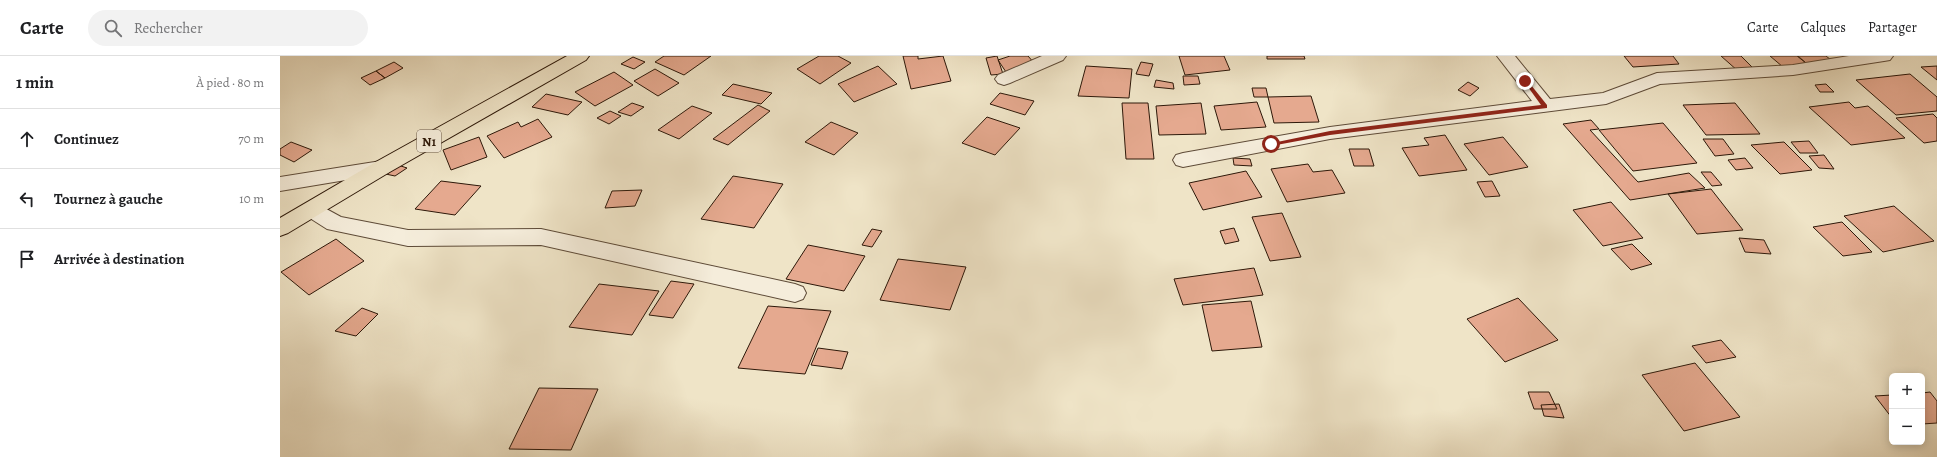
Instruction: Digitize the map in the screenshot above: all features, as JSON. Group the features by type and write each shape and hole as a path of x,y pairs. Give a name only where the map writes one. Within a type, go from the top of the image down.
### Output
{"highway":[{"name":"N1","path":"280,228 382,168 580,56"}],"street":[{"path":"1004,79 1057,56"},
{"path":"1506,56 1545,106"},
{"path":"1183,160 1330,133 1606,98 1658,79 1793,70 1884,56"},
{"path":"280,184 382,168"},
{"path":"312,210 334,224 408,238 541,237 795,293"}],"building":[{"path":"664,56 711,56 684,75 655,62"},
{"path":"819,56 838,56 851,63 820,84 797,69"},
{"path":"903,56 918,56 918,59 943,56 951,81 911,89"},
{"path":"997,56 1003,74 991,75 986,58"},
{"path":"1010,56 1028,56 1035,64 1006,72 998,60"},
{"path":"1179,56 1224,56 1230,70 1185,75"},
{"path":"1267,56 1304,56 1305,59 1267,59"},
{"path":"1624,56 1673,56 1679,64 1633,67"},
{"path":"1721,56 1741,56 1755,70 1738,71"},
{"path":"1770,56 1797,56 1806,63 1783,67"},
{"path":"1798,56 1826,56 1831,60 1806,63"},
{"path":"633,57 645,62 634,69 621,64"},
{"path":"394,62 403,68 385,78 376,71"},
{"path":"1141,62 1153,64 1149,76 1136,74"},
{"path":"878,66 897,84 854,102 838,84"},
{"path":"1086,66 1132,69 1129,98 1078,96"},
{"path":"1937,66 1937,80 1921,67"},
{"path":"655,69 679,83 658,96 634,81"},
{"path":"376,71 385,78 370,85 361,78"},
{"path":"614,72 633,85 595,106 575,92"},
{"path":"1910,74 1937,97 1937,111 1896,115 1856,80"},
{"path":"1183,76 1198,76 1200,84 1184,85"},
{"path":"1156,80 1173,83 1174,89 1154,87"},
{"path":"1468,82 1479,88 1470,96 1458,90"},
{"path":"733,84 772,93 761,104 722,95"},
{"path":"1826,84 1834,92 1820,92 1815,85"},
{"path":"1252,88 1266,88 1268,97 1254,97"},
{"path":"1000,93 1034,101 1025,115 990,104"},
{"path":"546,94 582,102 568,115 532,107"},
{"path":"1311,96 1319,122 1274,123 1268,97"},
{"path":"1257,102 1266,127 1221,130 1214,106"},
{"path":"1849,102 1855,108 1868,106 1905,138 1851,145 1809,107"},
{"path":"632,103 644,107 631,116 618,112"},
{"path":"1122,103 1148,103 1154,159 1126,159"},
{"path":"1201,103 1206,134 1159,135 1156,106"},
{"path":"1735,103 1760,134 1706,135 1683,105"},
{"path":"758,105 770,111 728,145 713,139"},
{"path":"692,106 712,113 679,139 658,130"},
{"path":"610,111 621,116 609,124 597,118"},
{"path":"1933,114 1937,118 1937,141 1924,143 1896,118"},
{"path":"987,117 1020,128 995,155 962,143"},
{"path":"538,119 552,137 504,158 487,136 518,122 521,127"},
{"path":"1591,120 1599,129 1590,130 1638,182 1689,173 1705,188 1630,200 1563,124"},
{"path":"831,122 858,133 834,155 805,142"},
{"path":"1663,123 1697,163 1633,171 1599,130"},
{"path":"1445,135 1467,170 1419,176 1402,148 1429,145 1424,138"},
{"path":"479,137 487,157 451,170 443,150"},
{"path":"1503,137 1528,167 1489,175 1464,144"},
{"path":"1703,139 1723,139 1734,154 1715,156"},
{"path":"1809,141 1818,153 1800,153 1791,142"},
{"path":"291,142 312,150 294,162 280,155 280,149"},
{"path":"1784,142 1812,170 1780,174 1751,145"},
{"path":"1349,149 1369,149 1374,166 1354,166"},
{"path":"1824,155 1834,169 1819,168 1809,156"},
{"path":"1233,158 1250,159 1252,166 1234,165"},
{"path":"1745,158 1753,168 1736,170 1728,160"},
{"path":"395,164 407,168 395,176 381,173"},
{"path":"1308,164 1313,172 1332,170 1345,193 1287,202 1271,169"},
{"path":"1246,171 1262,197 1203,210 1189,183"},
{"path":"1701,172 1711,172 1722,185 1712,186"},
{"path":"733,176 783,184 754,228 701,219"},
{"path":"441,181 481,186 455,215 415,209"},
{"path":"1492,181 1500,196 1485,197 1477,182"},
{"path":"1711,189 1743,230 1697,234 1668,194"},
{"path":"642,190 635,206 605,208 612,191"},
{"path":"1611,202 1643,238 1603,246 1573,210"},
{"path":"1894,206 1934,241 1883,252 1844,216"},
{"path":"1282,213 1301,257 1270,261 1252,217"},
{"path":"1842,222 1872,252 1843,256 1813,227"},
{"path":"1234,228 1239,241 1225,244 1220,231"},
{"path":"872,229 882,231 872,247 862,245"},
{"path":"1739,238 1764,240 1771,254 1745,252"},
{"path":"336,239 364,261 309,295 281,272"},
{"path":"1632,244 1652,264 1631,270 1611,249"},
{"path":"808,245 865,256 844,291 786,279"},
{"path":"898,259 966,267 950,310 880,300"},
{"path":"1254,268 1263,295 1183,305 1174,279"},
{"path":"671,281 694,284 673,318 649,315"},
{"path":"599,284 659,291 632,335 569,327"},
{"path":"1518,298 1558,340 1505,362 1467,319"},
{"path":"1251,301 1262,347 1212,351 1202,305"},
{"path":"768,306 831,311 805,374 738,368"},
{"path":"362,308 378,314 356,336 335,331"},
{"path":"1721,340 1736,357 1706,363 1692,346"},
{"path":"818,348 848,352 842,369 811,365"},
{"path":"1695,363 1740,417 1684,431 1642,375"},
{"path":"539,388 598,389 571,450 509,449"},
{"path":"1528,392 1549,392 1557,409 1534,409"},
{"path":"1930,392 1937,401 1937,423 1925,424 1925,393"},
{"path":"1889,395 1889,414 1875,396"},
{"path":"1559,404 1564,418 1544,416 1541,405"}],"route":[{"path":"1271,144 1330,133 1545,106 1525,81"}]}
